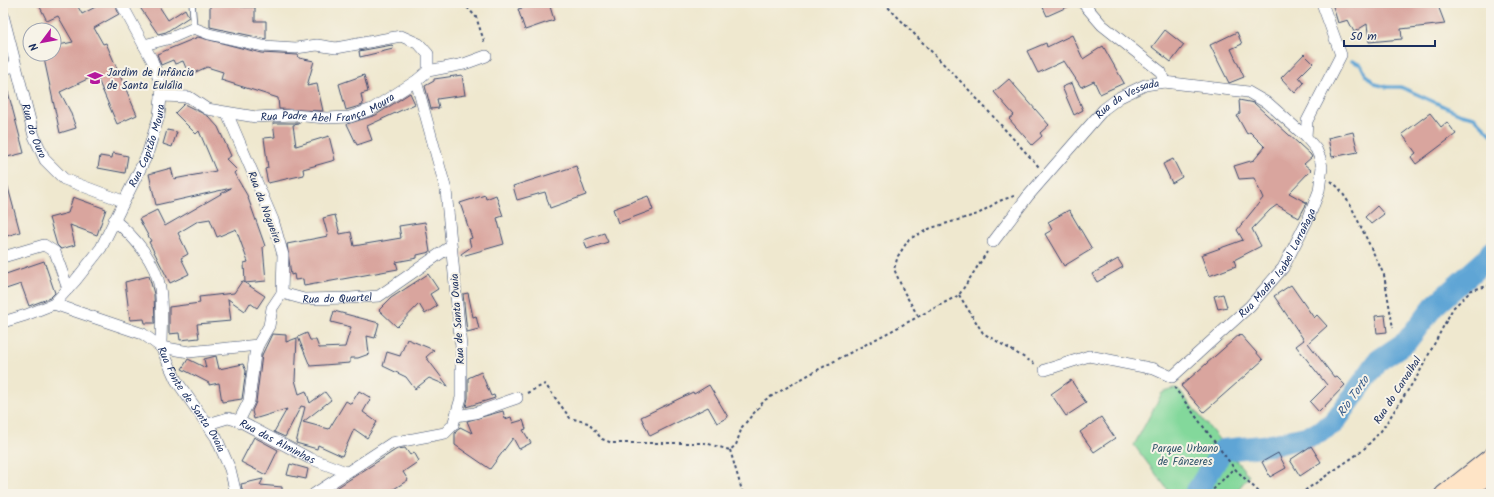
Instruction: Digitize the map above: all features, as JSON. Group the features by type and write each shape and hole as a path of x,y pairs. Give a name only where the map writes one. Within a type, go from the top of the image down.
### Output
{"main road":[{"path":"1443,494 1491,456"},
{"path":"1465,494 1491,473"}],"street":[{"name":"Rua Capitão Moura","path":"54,304 101,248 147,155 160,116 162,88 152,60 121,3"},
{"path":"1082,3 1102,25 1162,72 1164,82"},
{"path":"1306,137 1307,121 1341,55 1322,3"},
{"name":"Rua do Ouro","path":"3,15 34,136 45,160 64,179 123,201"},
{"path":"144,45 171,38 194,28 209,34 263,46 296,48 317,45 336,48 401,36 419,44 428,54 428,71"},
{"name":"Rua Padre Abel França Moura","path":"161,96 189,97 207,110 256,117 293,115 326,118 350,117 372,109 416,81 428,71 464,64 486,56"},
{"path":"3,69 16,66"},
{"name":"Rua de Santa Ovaia","path":"314,494 392,443 445,433 453,425 461,398 461,347 446,190 416,81"},
{"name":"Rua da Vessada","path":"993,242 1035,188 1104,110 1120,97 1145,85 1164,82 1248,92 1269,104 1306,137"},
{"name":"Rua da Nogueira","path":"227,113 273,220 283,255 282,292 272,308 269,326 258,345 255,354 249,401 239,421"},
{"name":"Rua Madre Isabel Larrañaga","path":"1172,377 1250,306 1283,268 1309,217 1319,191 1321,175 1320,158 1316,149 1306,137"},
{"path":"114,220 133,237 144,250 160,287 161,347 189,352 258,345"},
{"path":"3,257 44,245 55,252 68,289"},
{"name":"Rua do Quartel","path":"282,292 304,299 379,296 451,246"},
{"path":"3,322 26,316 54,304"},
{"name":"Rua Fonte de Santa Ovaia","path":"54,304 143,334 161,347 176,380 216,437 230,469 236,494"},
{"path":"1045,370 1089,356 1154,369 1172,377"},
{"path":"456,416 474,412 517,398"},
{"name":"Rua das Alminhas","path":"208,424 228,418 239,421 309,458 346,472"}],"lane":[{"path":"192,3 194,28"}],"path":[{"path":"463,3 476,17 485,41 486,56"},
{"path":"885,3 969,90 1047,175"},
{"path":"1321,175 1334,182 1351,206 1384,275 1393,328"},
{"path":"918,316 904,292 894,269 898,256 908,239 931,228 978,214 999,201 1035,188"},
{"path":"730,450 736,445 742,427 765,400 810,374 959,295 993,242"},
{"name":"Rua do Carvalhal","path":"1300,494 1362,451 1381,431 1418,375 1453,308 1472,290 1491,285"},
{"path":"959,295 982,334 1045,370"},
{"path":"1172,377 1175,390 1234,468 1261,494"},
{"path":"517,398 545,384 570,418 588,423 602,439 612,443 705,443 730,450"},
{"path":"730,450 743,494"},
{"path":"1209,494 1234,468"}],"green space":[{"name":"Parque Urbano de Fânzeres","path":"1177,388 1249,476 1234,494 1171,494 1134,445 1162,393"}],"building":[{"path":"38,3 76,3 82,14 103,3 114,3 119,14 94,28 103,44 106,43 137,115 117,124 96,75 60,92 70,111 76,128 60,133 45,62 62,62 62,44 73,42 58,16 47,21"},
{"path":"137,3 157,3 168,20 185,9 189,17 166,32 158,34"},
{"path":"240,3 241,7 255,7 255,21 266,21 266,39 210,27 210,4"},
{"path":"549,3 554,20 525,30 518,9"},
{"path":"1041,3 1076,3 1047,16"},
{"path":"1332,3 1437,3 1445,24 1401,29 1402,39 1369,42 1367,24 1354,32 1348,20 1338,23"},
{"path":"1165,30 1184,45 1171,62 1152,47"},
{"path":"1237,32 1242,44 1231,49 1244,77 1229,83 1210,45"},
{"path":"1072,35 1083,59 1103,46 1124,83 1100,94 1094,81 1081,87 1064,61 1038,73 1027,51 1046,43 1047,47"},
{"path":"198,37 261,53 298,55 299,58 314,61 307,86 317,84 323,111 279,109 278,98 221,80 223,72 207,67 189,75 183,61 175,64 173,60 161,65 157,54"},
{"path":"392,45 393,49 360,57 359,51"},
{"path":"1304,54 1313,63 1299,77 1304,83 1295,93 1281,78"},
{"path":"364,75 368,92 361,94 363,105 346,110 339,84"},
{"path":"462,75 465,95 437,99 439,108 431,109 425,86 434,81 434,79"},
{"path":"1009,79 1049,125 1040,133 1042,136 1032,145 1009,119 1014,115 994,92"},
{"path":"1072,83 1083,110 1074,115 1062,87"},
{"path":"6,84 24,153 3,158 3,85"},
{"path":"410,93 415,104 367,126 372,140 357,145 347,124 376,115"},
{"path":"1239,100 1254,103 1312,157 1304,164 1311,170 1289,193 1307,203 1299,218 1277,205 1270,210 1252,229 1261,246 1234,260 1236,266 1209,276 1201,255 1243,240 1237,230 1263,198 1254,178 1239,179 1234,166 1254,160 1265,147 1250,132 1247,134 1237,116 1240,114"},
{"path":"184,104 208,116 218,127 231,156 226,159 237,170 234,173 247,195 265,246 263,247 266,281 245,283 244,263 248,262 236,229 217,237 210,219 198,221 178,233 188,254 181,258 189,274 170,283 149,242 151,241 139,219 157,210 165,226 231,188 156,205 149,174 171,168 174,179 216,171 199,131 196,134 175,113"},
{"path":"1430,113 1441,127 1447,122 1456,134 1416,164 1411,157 1416,153 1402,134"},
{"path":"273,123 299,123 293,125 296,146 329,136 335,160 303,169 304,175 268,183 265,169 268,168 264,138 275,137"},
{"path":"167,130 177,132 172,147 163,144"},
{"path":"1353,132 1358,152 1332,157 1328,138"},
{"path":"113,153 128,156 125,173 98,168 100,156 112,158"},
{"path":"1173,159 1182,177 1172,183 1163,164"},
{"path":"576,166 586,195 550,208 545,192 517,200 513,186"},
{"path":"6,180 20,232 3,237 3,181"},
{"path":"485,195 486,199 496,195 503,216 497,218 504,244 462,256 461,254 471,247 469,239 472,238 460,203"},
{"path":"648,196 653,210 618,223 613,209"},
{"path":"73,197 106,209 97,235 70,225 75,245 61,249 57,245 49,218 68,213"},
{"path":"1377,206 1384,214 1371,224 1365,217"},
{"path":"1069,210 1092,249 1064,266 1045,234 1052,230 1048,222"},
{"path":"335,215 340,234 351,232 354,246 401,238 399,226 425,222 430,252 417,255 417,258 396,262 398,269 304,286 303,279 295,280 294,274 291,275 287,244 328,236 323,218"},
{"path":"604,233 608,242 587,249 584,240"},
{"path":"1118,259 1123,267 1097,282 1092,274"},
{"path":"44,261 55,293 50,298 29,306 21,284 3,290 3,275"},
{"path":"428,274 438,289 430,294 437,306 425,314 419,304 397,327 379,310 391,298"},
{"path":"149,276 154,294 155,323 145,323 144,319 130,320 125,282"},
{"path":"242,281 265,296 257,308 250,303 245,311 228,299 231,321 197,324 199,338 180,340 179,333 169,334 169,307 200,303 199,297 234,293"},
{"path":"1291,285 1314,318 1317,315 1327,326 1308,343 1334,377 1336,376 1345,385 1319,412 1310,402 1327,385 1296,346 1304,340 1274,296"},
{"path":"468,293 473,317 476,316 479,329 467,332 463,294"},
{"path":"1223,294 1227,307 1218,309 1214,296"},
{"path":"334,311 379,323 375,338 367,336 369,354 358,358 350,358 350,363 310,366 298,337 307,333 310,340 316,340 319,348 345,347 351,327 331,322"},
{"path":"1385,315 1387,332 1377,333 1375,316"},
{"path":"272,334 286,335 286,342 297,338 295,380 299,394 306,391 310,403 325,392 331,400 303,422 329,429 346,401 351,404 359,391 371,398 363,412 377,422 367,438 354,429 342,456 318,445 317,449 296,443 305,407 301,406 285,437 274,432 287,409 254,419 252,411 256,402 262,355"},
{"path":"1240,334 1263,360 1204,412 1181,386"},
{"path":"407,339 434,350 426,357 448,386 429,378 415,389 406,377 383,366 387,352 400,356"},
{"path":"216,356 219,369 243,364 246,371 242,399 222,402 219,383 209,385 209,383 182,369 188,359 206,368 204,359"},
{"path":"481,372 491,396 494,395 495,398 466,407 468,398 468,378"},
{"path":"1071,380 1086,403 1066,416 1051,394"},
{"path":"709,385 728,417 717,423 708,407 650,436 641,417 693,392 694,394"},
{"path":"503,411 505,419 511,417 513,423 523,420 526,429 523,430 531,443 519,449 513,438 490,469 455,445 455,433 460,427 472,433 467,421"},
{"path":"1101,417 1115,438 1094,452 1080,432"},
{"path":"254,437 278,450 266,475 241,462"},
{"path":"1311,446 1321,462 1300,476 1290,460"},
{"path":"405,448 410,455 414,452 419,461 403,472 408,480 386,494 327,494 397,449"},
{"path":"1278,453 1286,468 1270,477 1262,462"},
{"path":"290,464 308,469 306,479 287,475"},
{"path":"263,479 260,485 282,487 282,494 243,494 241,484"}],"waterway":[{"path":"1352,61 1361,65 1366,75 1375,84 1387,87 1401,87 1461,114 1474,117 1491,134"},
{"name":"Rio Torto","path":"1195,494 1223,450 1272,445 1314,435 1334,423 1379,360 1406,342 1434,306 1488,258 1491,252"}],"place":[{"name":"Jardim de Infância de Santa Eulália","path":"95,78"}]}
